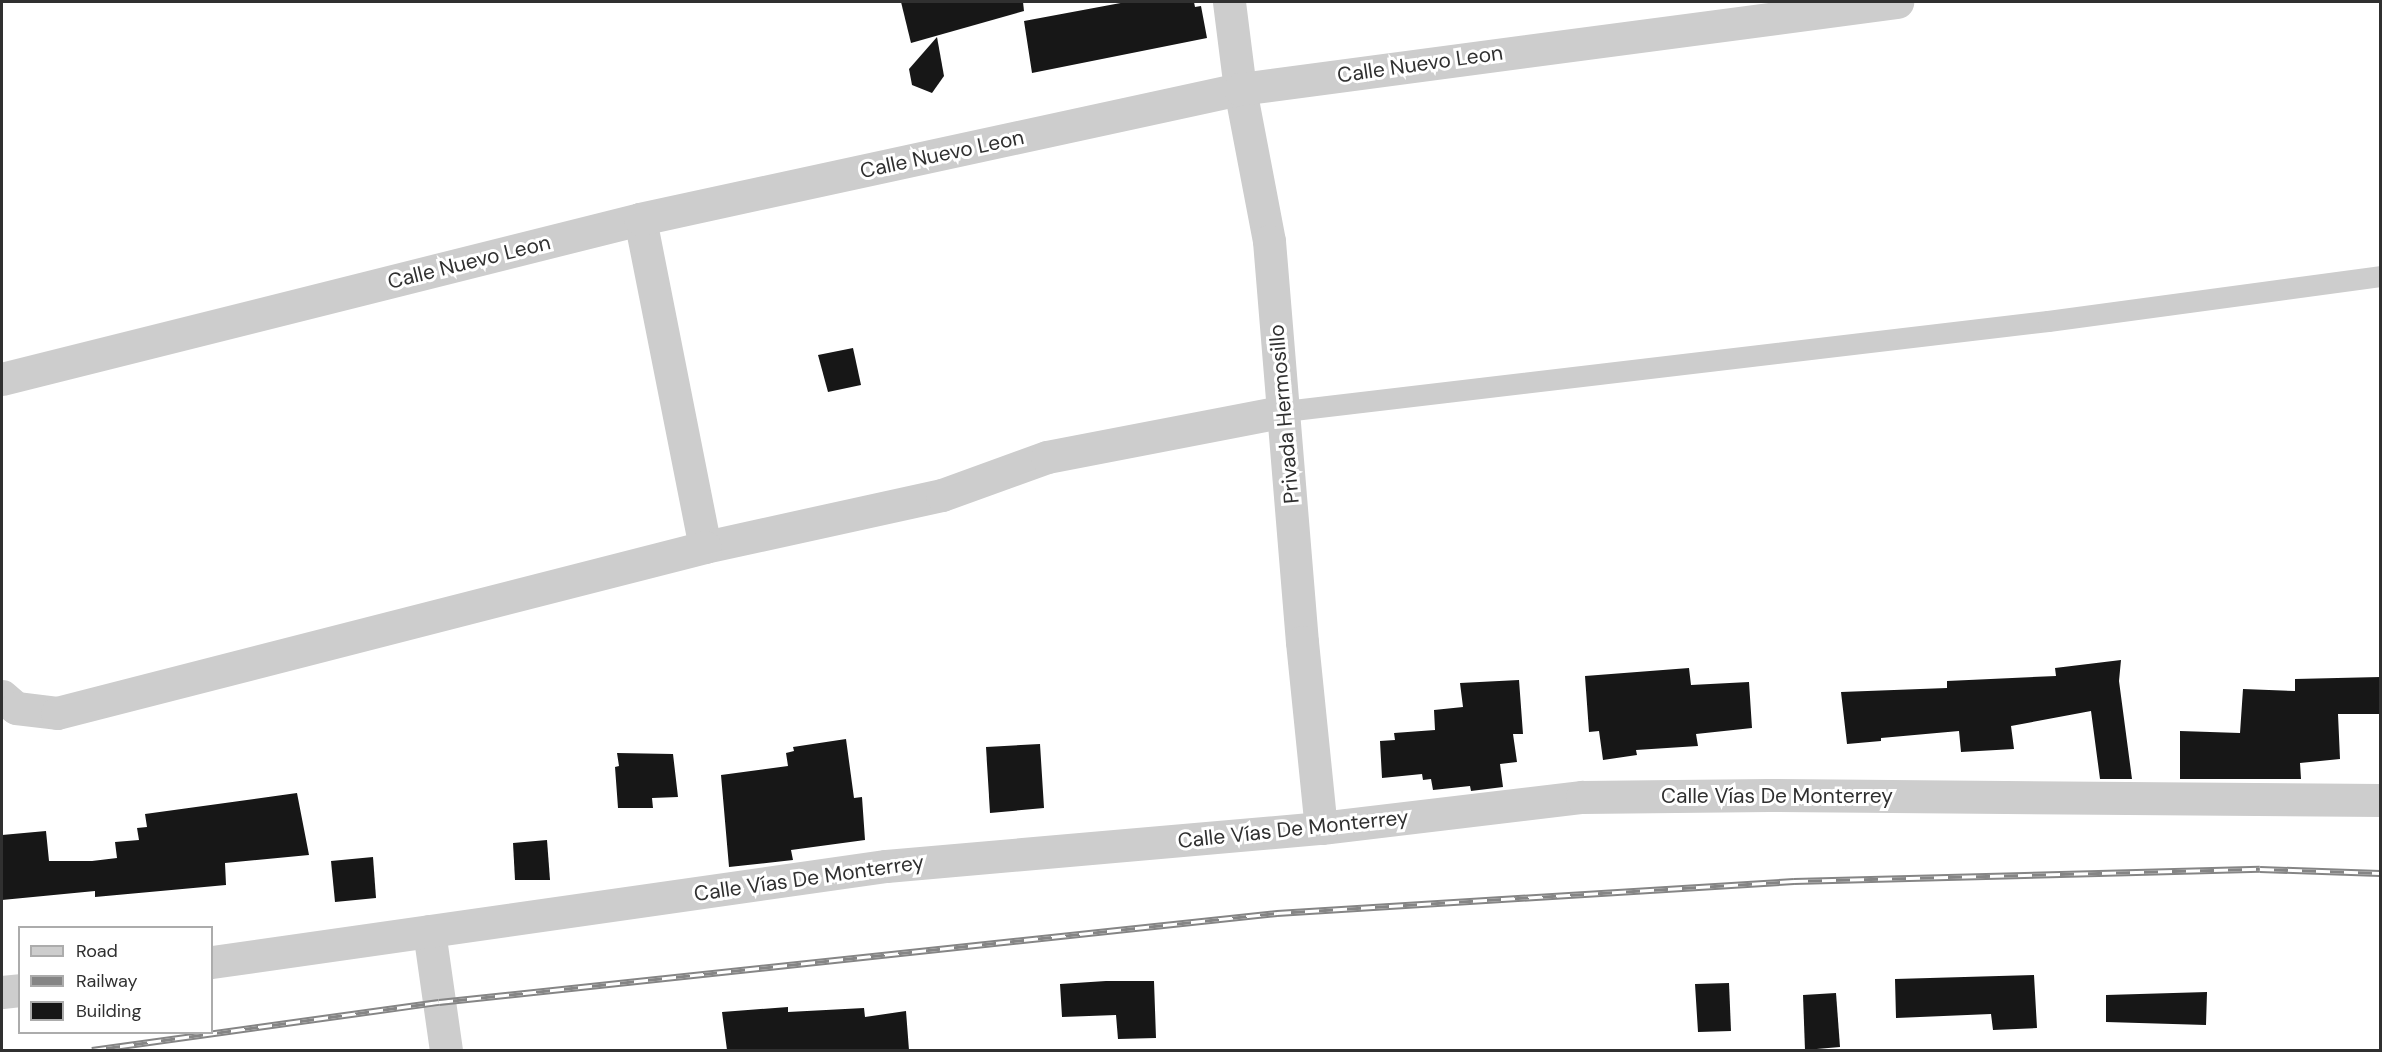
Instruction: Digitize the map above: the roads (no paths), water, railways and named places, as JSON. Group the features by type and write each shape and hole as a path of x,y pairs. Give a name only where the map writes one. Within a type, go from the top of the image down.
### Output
{"street":[{"name":"Privada Hermosillo","path":"1230,2 1240,89 1269,241 1285,411 1302,642 1321,828"},
{"name":"Calle Nuevo Leon","path":"2,379 640,219 1240,89 1702,13 1897,2"},
{"path":"640,219 705,547"},
{"path":"2,696 16,708 57,713 705,547 942,495 1047,457 1285,411"},
{"name":"Calle Vías De Monterrey","path":"213,962 886,866 1321,828 1582,797 1769,795 2380,800"},
{"path":"429,931 446,1050"},
{"path":"2,992 18,990"}],"lane":[{"path":"1285,411 2048,321 2380,276"}],"railway":[{"path":"213,1033 439,1002 1277,913 1794,881 2260,869 2380,873"},
{"path":"92,1050 208,1034"}]}
